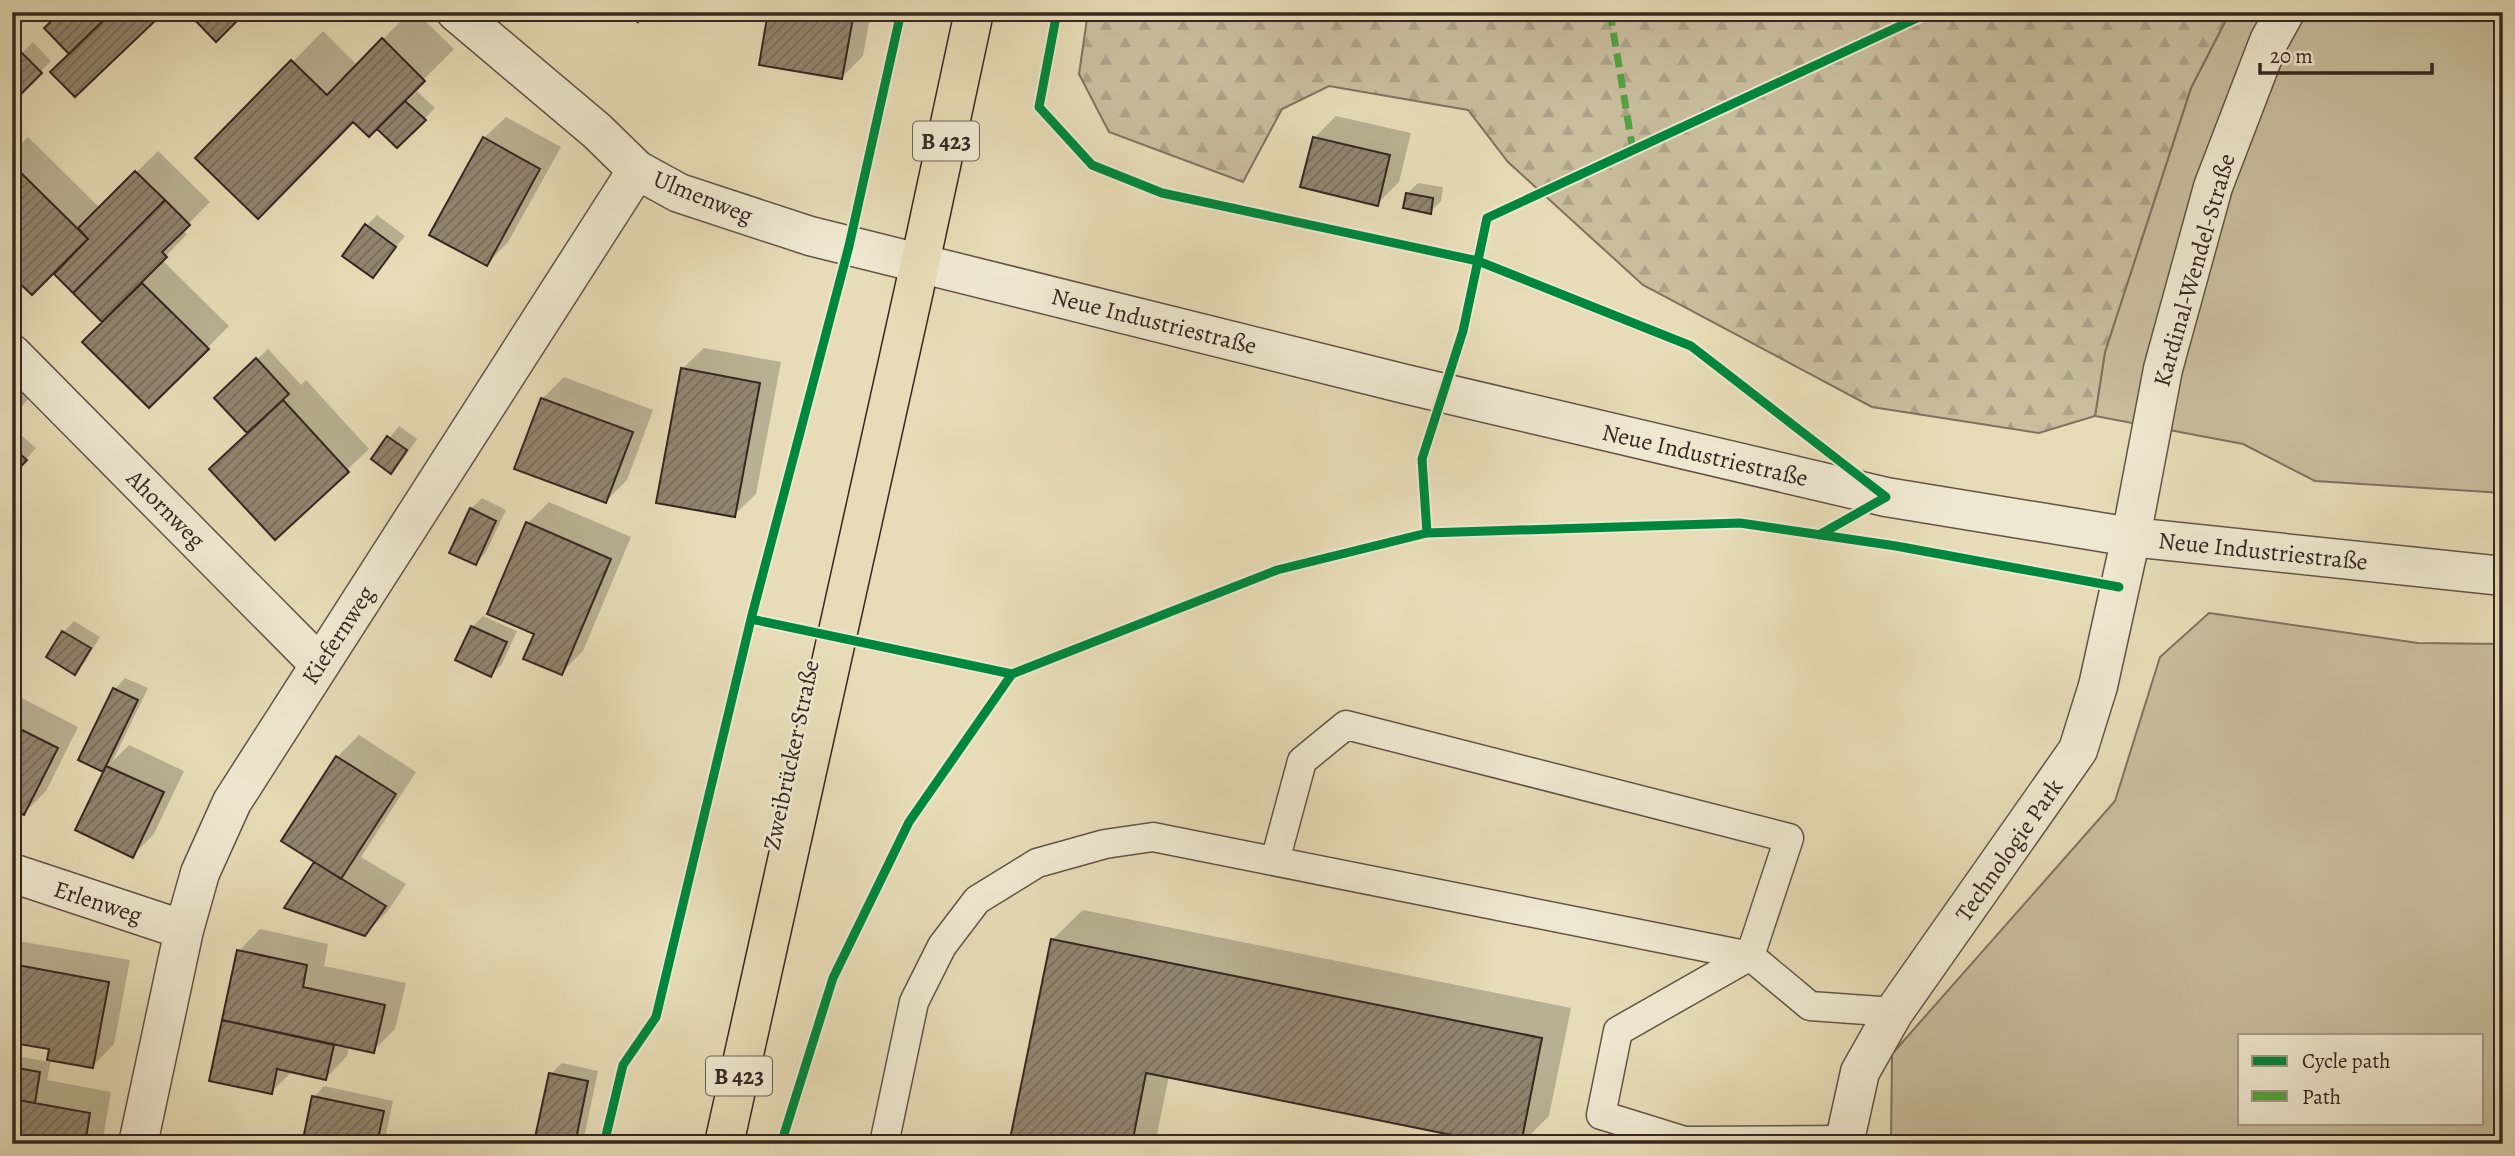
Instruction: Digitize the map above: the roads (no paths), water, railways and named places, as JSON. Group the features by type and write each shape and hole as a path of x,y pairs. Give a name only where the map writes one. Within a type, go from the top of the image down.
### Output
{"main road":[{"name":"B 423","path":"920,263 974,12"},
{"name":"Zweibrücker Straße","path":"724,1144 920,263"}],"street":[{"name":"Ulmenweg","path":"456,12 597,131 637,170 679,193 810,236 920,263"},
{"name":"Kardinal-Wendel-Straße","path":"2131,537 2163,369 2213,187 2269,41 2285,12"},
{"name":"Kiefernweg","path":"138,1144 184,930 200,873 232,802 637,170"},
{"name":"Neue Industriestraße","path":"920,263 1405,384 1886,497 2131,537 2503,576"},
{"name":"Ahornweg","path":"12,354 320,664"},
{"name":"Technologie Park","path":"1844,1142 1860,1072 1894,1012 2078,750 2098,686 2131,537"},
{"name":"Erlenweg","path":"12,873 184,930"}],"lane":[{"path":"1275,861 1302,761 1346,725 1789,838 1749,956 1618,1031 1601,1115 1685,1141 1844,1142"},
{"path":"884,1144 914,1002 942,946 977,900 1037,863 1105,844 1153,837 1749,956 1810,1006 1894,1012"}]}
